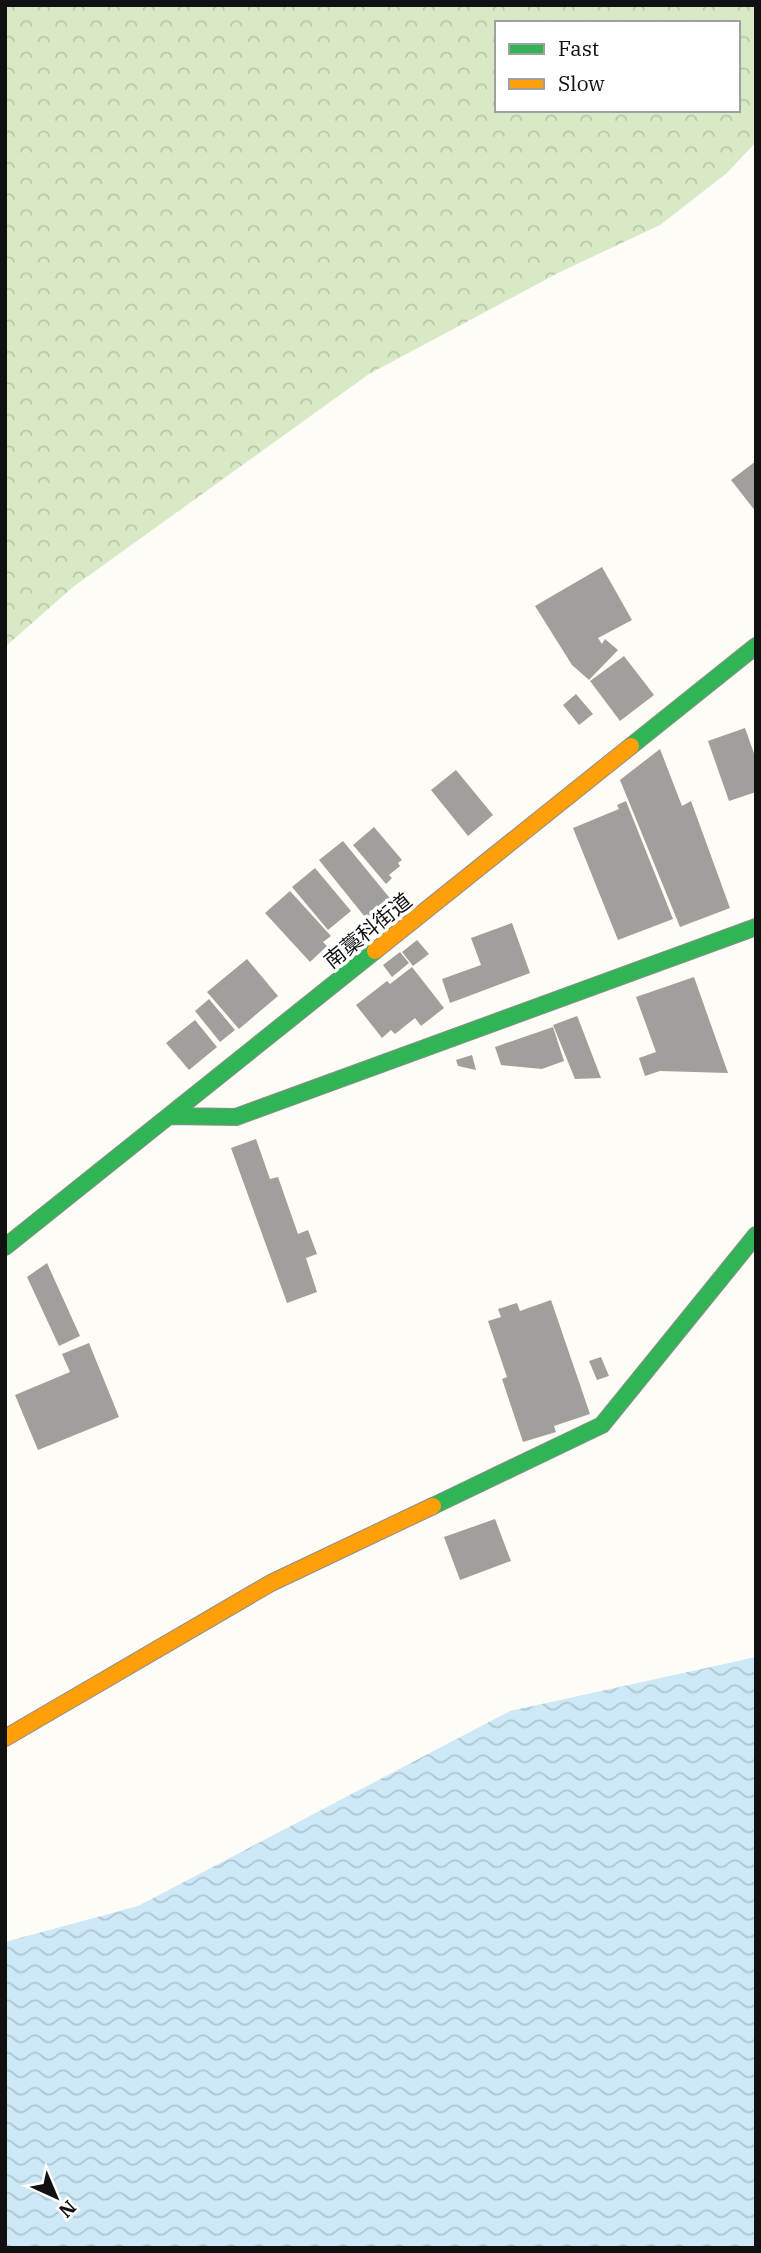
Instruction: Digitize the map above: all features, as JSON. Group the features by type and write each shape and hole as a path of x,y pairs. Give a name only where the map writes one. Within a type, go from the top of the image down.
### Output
{"street":[{"name":"南藁科街道","path":"5,1247 756,646"},
{"path":"170,1116 236,1117 756,927"},
{"path":"5,1738 271,1583 602,1425 756,1235"}],"green space":[{"path":"5,5 756,5 756,142 727,173 660,225 558,273 369,374 73,587 5,647"}],"water":[{"path":"756,1657 756,2248 5,2248 5,1942 138,1906 510,1711"}],"building":[{"path":"756,461 756,512 731,480"},
{"path":"602,567 632,620 598,638 602,644 605,639 618,650 589,680 572,665 535,606"},
{"path":"624,656 654,695 620,721 590,681"},
{"path":"576,694 593,714 579,725 563,705"},
{"path":"745,728 756,759 756,792 729,801 708,741"},
{"path":"660,749 682,806 691,801 730,908 680,927 620,780"},
{"path":"456,770 493,815 468,836 431,790"},
{"path":"626,801 673,919 618,940 573,828 619,809 617,805"},
{"path":"374,827 402,860 398,863 400,866 389,875 392,878 386,884 353,845"},
{"path":"343,841 393,902 369,922 319,860"},
{"path":"315,868 351,911 328,930 292,887"},
{"path":"290,891 331,936 323,942 327,946 310,962 265,913"},
{"path":"512,923 530,973 450,1003 442,979 481,965 471,938"},
{"path":"417,940 429,954 413,966 402,952"},
{"path":"400,952 409,963 392,977 383,965"},
{"path":"247,959 278,996 239,1029 207,992"},
{"path":"412,967 444,1008 421,1026 415,1018 395,1034 391,1030 382,1038 356,1005 387,981 390,984"},
{"path":"694,977 728,1073 660,1071 645,1076 639,1058 656,1052 636,997"},
{"path":"209,999 235,1030 220,1042 195,1011"},
{"path":"577,1016 601,1078 575,1079 553,1025"},
{"path":"195,1020 217,1047 189,1070 166,1043"},
{"path":"553,1027 564,1061 542,1069 501,1065 495,1047"},
{"path":"472,1055 476,1070 458,1066 456,1060"},
{"path":"256,1139 270,1179 278,1177 298,1234 308,1230 317,1254 306,1258 317,1292 287,1303 231,1148"},
{"path":"47,1263 80,1336 59,1346 27,1277"},
{"path":"551,1300 590,1414 554,1426 556,1432 523,1442 502,1379 507,1377 488,1321 501,1317 498,1309 517,1303 520,1311"},
{"path":"89,1343 119,1417 38,1450 15,1395 70,1372 62,1354"},
{"path":"601,1357 609,1376 597,1380 589,1361"},
{"path":"495,1519 511,1561 460,1580 444,1537"}],"traffic: fast":[{"path":"631,746 756,646"},
{"path":"170,1116 236,1117 756,927"},
{"path":"5,1247 375,951"},
{"path":"433,1506 602,1425 756,1235"}],"traffic: slow":[{"path":"375,951 631,746"},
{"path":"5,1738 271,1583 433,1506"}]}
